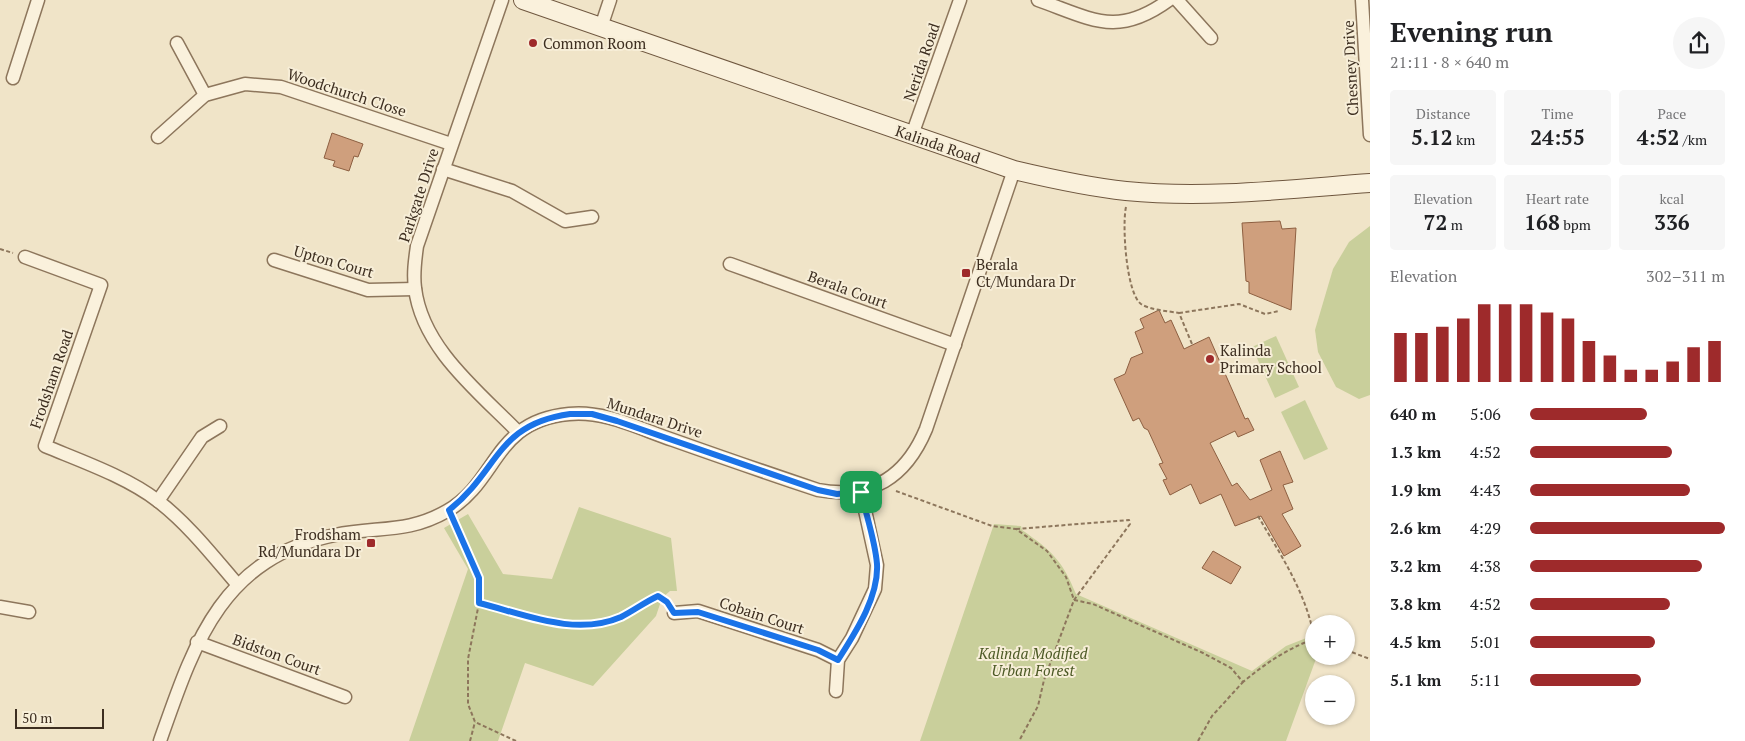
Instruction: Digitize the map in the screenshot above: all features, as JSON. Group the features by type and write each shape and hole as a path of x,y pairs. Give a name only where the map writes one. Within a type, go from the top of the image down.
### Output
{"street":[{"path":"13,78 38,0"},
{"name":"Parkgate Drive","path":"502,0 417,246 415,289 423,318 438,346 518,432"},
{"name":"Kalinda Road","path":"523,0 1014,170 1075,184 1128,192 1179,194 1370,183"},
{"path":"601,26 610,0"},
{"name":"Nerida Road","path":"912,135 960,0"},
{"path":"1038,0 1094,19 1124,22 1153,11 1169,0"},
{"path":"1176,0 1211,38"},
{"name":"Chesney Drive","path":"1362,0 1370,135"},
{"path":"177,43 205,95"},
{"name":"Woodchurch Close","path":"158,137 205,95 244,84 281,87 451,144"},
{"path":"443,169 512,191 566,221 592,217"},
{"name":"Mundara Drive","path":"160,741 197,642 219,607 237,584 266,563 306,543 351,532 406,528 428,521 449,510 473,489 503,446 518,432 551,416 592,414 818,490 837,494 861,492 894,474 912,458 926,429 1014,170"},
{"name":"Frodsham Road","path":"25,257 101,285 45,446 104,470 158,501 198,539 237,584"},
{"name":"Upton Court","path":"274,260 368,290 415,289"},
{"name":"Berala Court","path":"730,264 954,345"},
{"path":"158,501 202,437 220,426"},
{"path":"836,691 838,660 852,638 875,589 877,565 861,492"},
{"path":"0,606 29,612"},
{"name":"Cobain Court","path":"674,613 698,612 818,650 838,660"},
{"name":"Bidston Court","path":"197,642 346,696"}],"path":[{"path":"1126,207 1123,225 1125,254 1135,296 1141,304 1179,314 1238,304 1265,314 1279,311"},
{"path":"0,249 25,257"},
{"path":"1179,314 1192,344"},
{"path":"896,491 992,526 1016,529 1129,520 1130,524 1074,600 1044,680 1038,706 1019,741"},
{"path":"449,510 479,578 479,603 468,659 468,704 475,722 470,741"},
{"path":"1258,516 1299,590 1309,615"},
{"path":"1016,529 1048,551 1066,577 1074,600"},
{"path":"479,603 566,626 589,626 621,617 658,596 667,602 674,613"},
{"path":"1074,600 1093,604 1203,653 1231,668 1243,682"},
{"path":"1198,741 1212,716 1243,682 1269,661 1291,647 1305,642"},
{"path":"1355,653 1370,659"},
{"path":"475,722 516,741"}],"green space":[{"path":"1370,226 1370,395 1359,399 1336,387 1318,352 1315,330 1333,269 1349,242"},
{"path":"1276,336 1299,387 1275,398 1252,347"},
{"path":"1305,400 1328,449 1304,460 1281,412"},
{"path":"579,507 671,538 677,591 670,591 662,598 656,616 593,686 525,663 498,741 409,741 468,569 444,528 468,514 503,574 552,579"},
{"name":"Kalinda Modified Urban Forest","path":"994,524 1021,526 1022,530 1041,544 1061,564 1076,594 1252,671 1286,646 1305,639 1305,665 1314,665 1310,675 1305,675 1305,689 1286,741 920,741"}],"building":[{"path":"332,133 363,144 358,157 354,156 349,171 333,166 335,161 324,158"},
{"path":"1280,221 1282,229 1296,228 1291,310 1249,293 1249,282 1246,281 1242,223"},
{"path":"1159,310 1165,323 1171,320 1184,349 1209,337 1245,419 1248,418 1254,430 1238,437 1235,431 1210,443 1232,486 1237,483 1250,500 1272,490 1260,460 1280,451 1293,482 1283,485 1293,509 1282,514 1301,546 1284,556 1261,516 1235,526 1221,494 1200,504 1191,484 1170,495 1163,480 1167,479 1159,464 1163,463 1148,430 1144,428 1139,418 1133,421 1114,379 1125,374 1131,358 1143,353 1135,332 1144,328 1140,319"},
{"path":"1213,551 1241,567 1231,584 1202,568"}],"place":[{"name":"Common Room","path":"533,43"},
{"name":"Berala Ct/Mundara Dr","path":"966,273"},
{"name":"Kalinda Primary School","path":"1210,359"},
{"name":"Frodsham Rd/Mundara Dr","path":"371,543"}],"route":[{"path":"570,414 592,414 617,421 818,490 837,494 861,492 877,565 875,589 852,638 838,660 818,650 698,612 674,613 667,602 658,596 621,617 589,626 566,626 479,603 479,578 449,510 473,489 503,446 518,432 551,416 570,414"}]}
